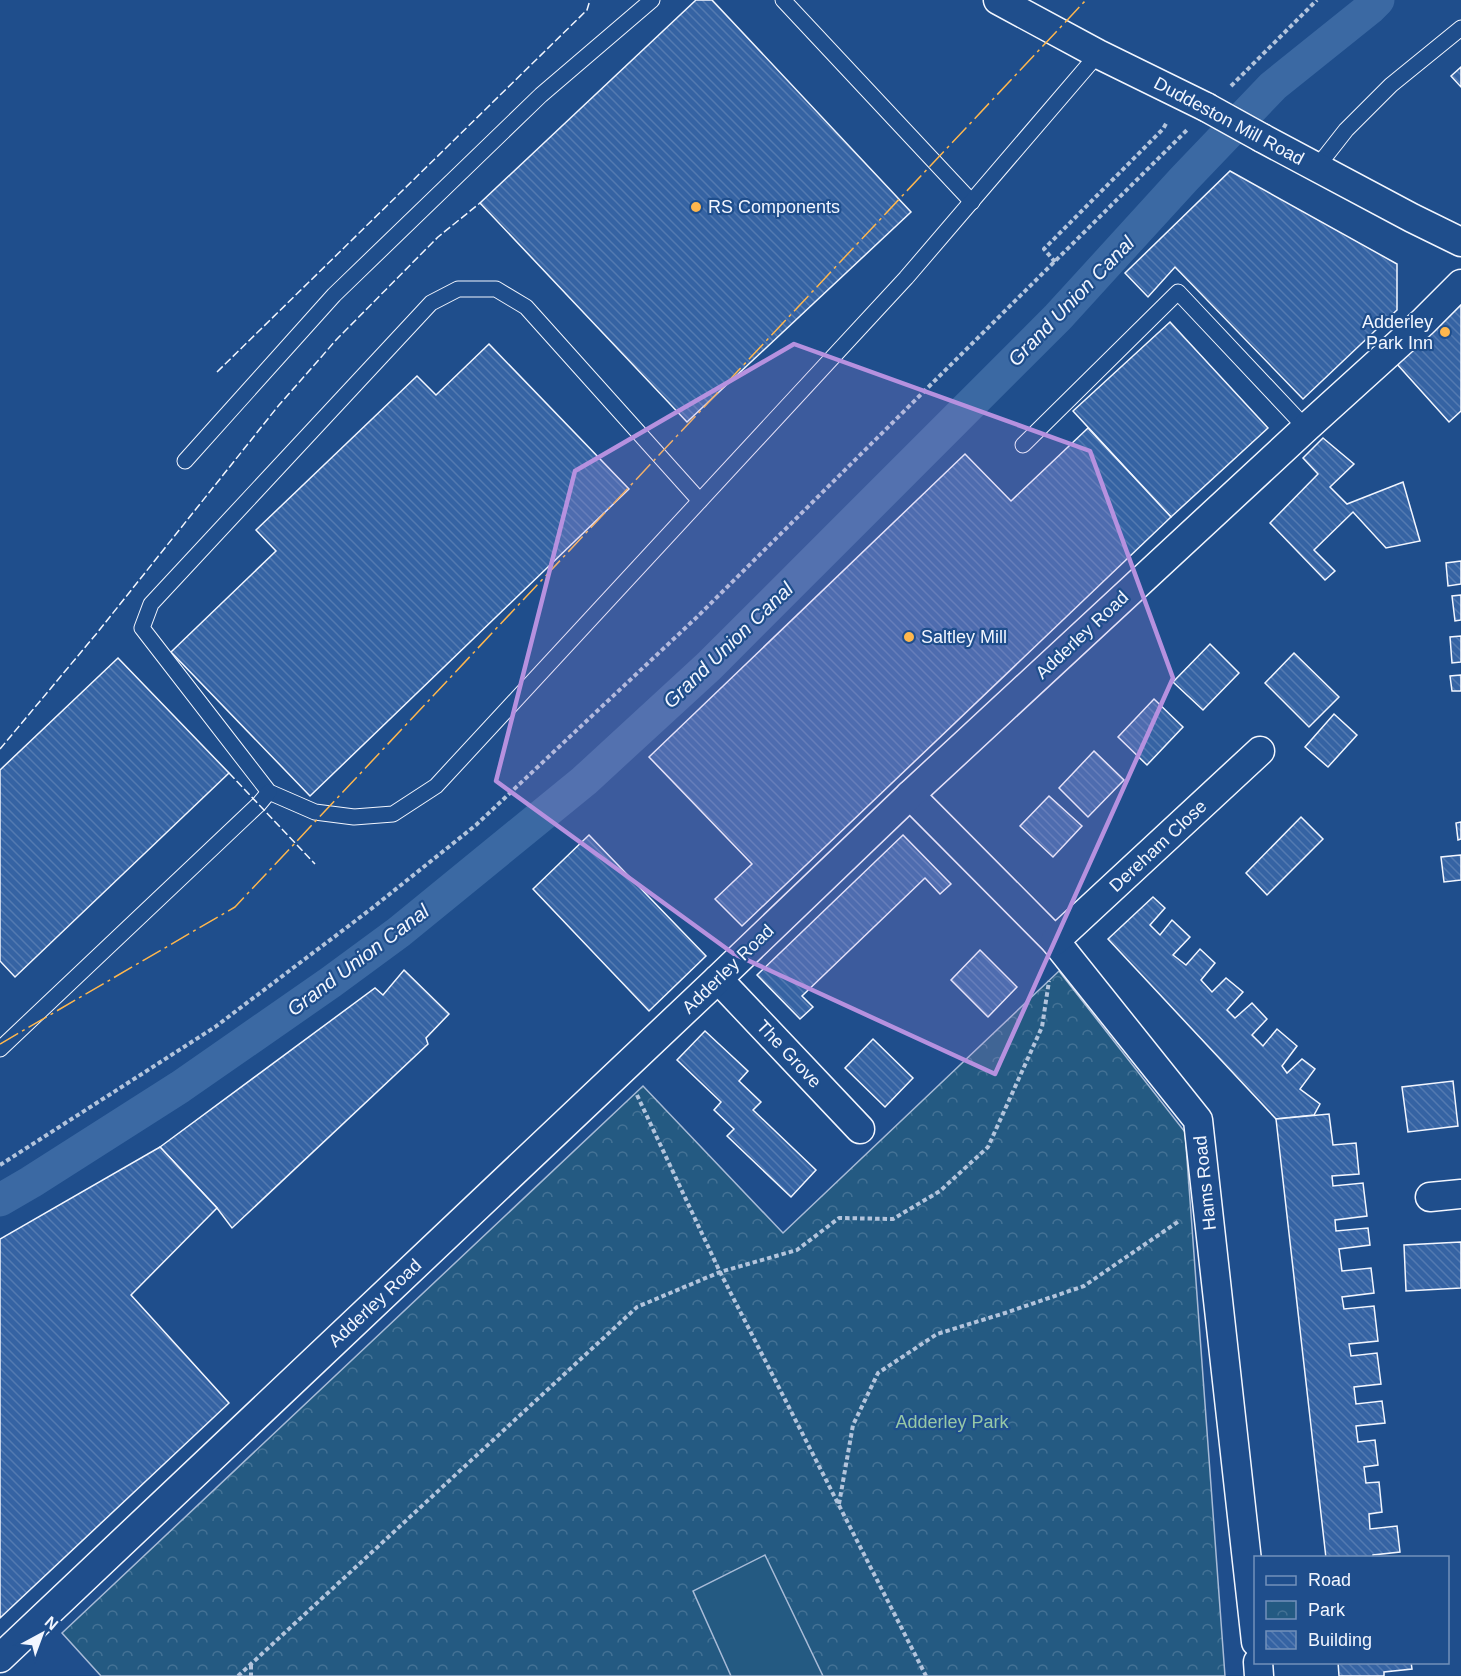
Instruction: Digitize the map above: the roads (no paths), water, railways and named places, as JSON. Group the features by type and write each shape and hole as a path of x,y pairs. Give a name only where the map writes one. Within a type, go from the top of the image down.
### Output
{"street":[{"name":"Duddeston Mill Road","path":"998,0 1461,242"},
{"name":"Adderley Road","path":"0,1659 910,795 1423,322 1461,284"},
{"name":"Dereham Close","path":"1055,941 1260,751"},
{"name":"Hams Road","path":"910,795 1055,941 1198,1120 1254,1624"},
{"name":"The Grove","path":"718,979 860,1129"},
{"path":"1430,1197 1461,1194"}],"lane":[{"path":"185,461 334,295 541,94 652,0"},
{"path":"783,0 972,202"},
{"path":"1317,167 1346,130 1391,85 1461,28"},
{"path":"699,501 526,307 496,289 458,289 431,303 152,604 142,628 269,792 315,812 354,817 393,814 436,786 906,278 1098,54"},
{"path":"1023,445 1178,292 1306,428"},
{"path":"0,1049 269,792"}],"waterway":[{"name":"Grand Union Canal","path":"0,1200 180,1087 331,982 399,932 584,781 709,666 1058,317 1273,86 1378,0"}],"place":[{"name":"RS Components","path":"696,207"},
{"name":"Adderley Park Inn","path":"1445,332"},
{"name":"Saltley Mill","path":"909,637"}],"park label":[{"name":"Adderley Park","path":"952,1422"}]}
